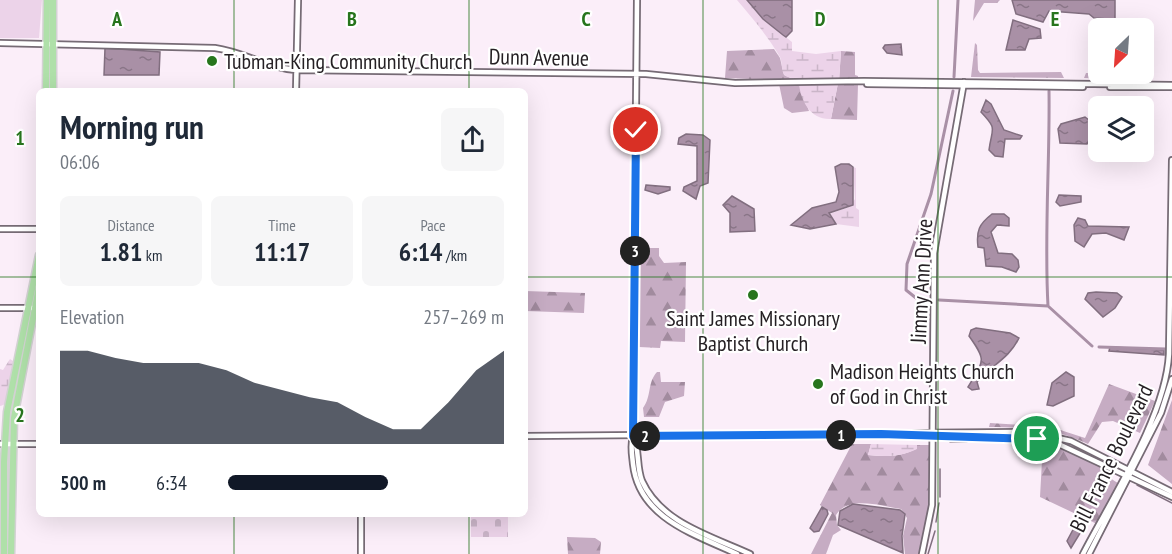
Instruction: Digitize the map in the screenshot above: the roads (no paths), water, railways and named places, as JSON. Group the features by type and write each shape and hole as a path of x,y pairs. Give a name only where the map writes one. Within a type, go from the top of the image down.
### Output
{"main road":[{"path":"47,0 53,88"},
{"path":"46,88 53,0"},
{"path":"4,554 5,444 9,397 34,308 36,287"},
{"path":"5,444 11,554"},
{"path":"4,516 11,529"}],"street":[{"path":"296,88 298,0"},
{"path":"636,0 633,436 631,442 633,468 660,514 673,524 737,554"},
{"name":"Dunn Avenue","path":"0,43 229,50 276,68 296,70 637,74 735,82 1172,86"},
{"name":"Jimmy Ann Drive","path":"922,554 932,505 934,294 938,225 963,84"},
{"name":"Bill France Boulevard","path":"1135,459 1158,407 1168,364 1172,160"},
{"path":"0,229 36,229"},
{"path":"0,308 34,308"},
{"name":"Bill France Boulevard","path":"1089,554 1128,472 1161,413 1172,378"},
{"path":"528,436 1043,433 1071,441 1172,498"},
{"path":"5,444 36,444"},
{"path":"1111,463 1124,463 1135,459 1139,472 1147,479"},
{"path":"1111,463 1122,484 1133,481 1142,482"},
{"path":"1128,472 1172,492"},
{"name":"Bill France Boulevard","path":"1083,554 1122,484"},
{"path":"648,496 672,517 750,554"},
{"path":"361,517 361,554"}],"water":[{"path":"747,0 792,0 792,31 786,37 783,35 763,19"},
{"path":"1012,0 1115,0 1115,18 1094,18 1089,14 1049,11 1043,22 1016,14"},
{"path":"1013,20 1040,29 1041,38 1029,39 1025,50 1006,50"},
{"path":"901,44 902,55 887,53 883,48 885,45"},
{"path":"105,48 160,52 159,75 104,75"},
{"path":"986,100 991,104 1004,130 1022,136 1020,139 1005,139 1003,157 995,156 989,150 993,129 981,112"},
{"path":"1085,117 1088,119 1087,144 1060,143 1058,129 1061,124"},
{"path":"686,134 703,135 710,140 708,183 700,186 696,199 683,191 684,187 697,181 697,146 678,144 679,138"},
{"path":"849,164 853,167 853,205 829,213 836,224 810,229 791,225 812,208 836,202 839,192 835,167"},
{"path":"646,185 670,187 670,190 658,194 645,190"},
{"path":"1059,195 1081,196 1081,202 1060,206 1056,202"},
{"path":"732,196 754,209 755,231 730,232 730,213 723,205"},
{"path":"992,214 1004,214 1009,218 1009,226 997,225 991,232 998,253 1012,254 1018,260 1019,267 1016,272 1002,267 986,266 984,248 978,247 979,228"},
{"path":"1078,218 1085,220 1088,226 1129,227 1124,240 1106,233 1092,234 1084,247 1075,241 1074,225"},
{"path":"1088,293 1117,293 1122,297 1115,308 1103,317 1085,299"},
{"path":"976,328 1010,333 1019,338 1005,357 977,382 979,389 972,390 968,387 981,361 979,351 969,336 971,330"},
{"path":"1110,347 1164,350 1164,355 1109,351"},
{"path":"1066,372 1074,377 1074,396 1053,406 1047,405 1052,383"},
{"path":"853,504 900,510 905,514 902,536 903,553 838,525 840,511"},
{"path":"822,507 827,510 828,514 819,531 814,532 810,528"},
{"path":"1075,526 1082,530 1071,548 1067,541"}],"waterway":[{"path":"954,77 958,0"},
{"path":"928,300 916,298 906,290 907,264 931,194 953,91"},
{"path":"1048,306 1049,91"},
{"path":"939,300 1048,306 1092,346"},
{"path":"1099,347 1166,349"},
{"path":"950,442 967,442"},
{"path":"974,442 1012,442"},
{"path":"1036,442 1063,448"},
{"path":"1100,466 1112,472"},
{"path":"940,469 940,497"},
{"path":"1137,485 1172,503"},
{"path":"936,522 939,503"},
{"path":"928,554 935,531"}],"place":[{"name":"Tubman-King Community Church","path":"212,61"},
{"name":"Saint James Missionary Baptist Church","path":"753,295"},
{"name":"Madison Heights Church of God in Christ","path":"818,384"}]}
